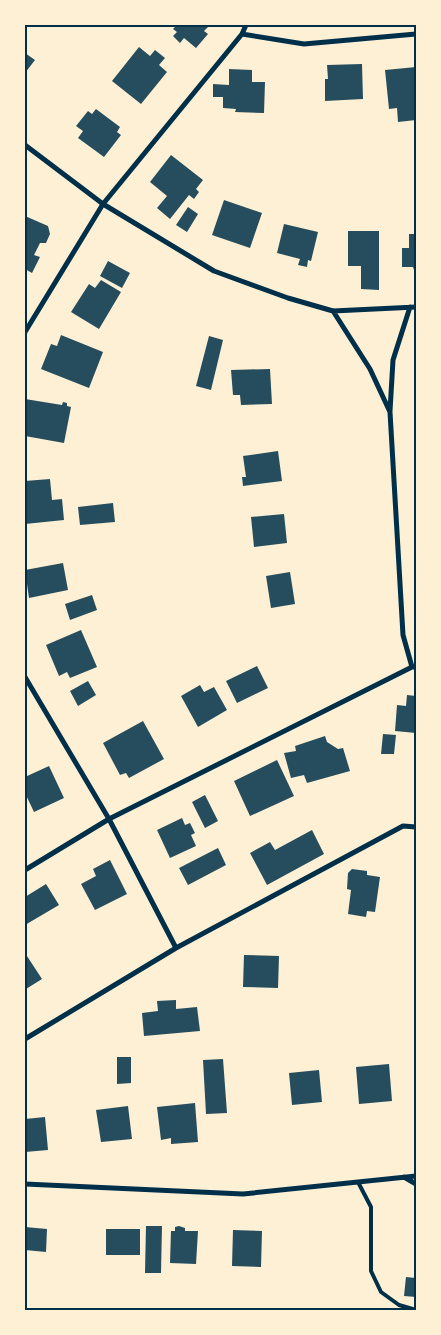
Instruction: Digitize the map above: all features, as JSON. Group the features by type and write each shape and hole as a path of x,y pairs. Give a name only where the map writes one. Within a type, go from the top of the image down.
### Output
{"street":[{"path":"25,332 103,204 242,34 246,25"},
{"path":"242,34 304,44 416,34"},
{"path":"25,145 103,204 214,271 288,298 333,310 413,307 393,360 390,412 403,635 414,667 109,819 25,870"},
{"path":"333,310 370,369 390,412"},
{"path":"25,677 109,819 176,948"},
{"path":"25,1040 176,948 403,826 416,827"},
{"path":"25,1184 243,1194 416,1176"},
{"path":"404,1177 416,1184"}],"lane":[{"path":"358,1182 371,1207 371,1271 381,1292 399,1305 416,1310"}],"building":[{"path":"177,25 210,25 204,31 208,34 196,48 184,38 180,43 173,36 177,32 173,29"},
{"path":"139,47 150,56 155,50 165,58 159,65 167,72 141,104 112,81"},
{"path":"25,53 35,60 25,73"},
{"path":"362,64 363,99 325,101 325,79 328,79 327,65"},
{"path":"416,67 416,120 398,122 397,108 389,109 385,70"},
{"path":"229,69 252,70 252,82 265,82 264,113 235,112 236,109 223,108 223,97 213,97 213,84 229,85"},
{"path":"96,109 120,127 117,132 121,135 104,157 78,138 83,131 76,126 88,111 92,114"},
{"path":"171,155 203,180 196,189 199,192 194,199 189,195 170,219 157,208 167,196 150,182"},
{"path":"224,200 262,213 250,248 212,235"},
{"path":"188,207 198,214 187,232 176,225"},
{"path":"25,216 48,226 50,234 46,243 40,243 34,255 40,257 32,273 25,269"},
{"path":"284,224 318,232 311,261 308,260 307,267 298,265 300,259 277,253"},
{"path":"348,231 379,231 379,290 361,289 361,266 348,266"},
{"path":"409,234 416,234 416,270 413,267 402,267 402,248 409,248"},
{"path":"108,261 130,273 122,288 100,276"},
{"path":"101,280 121,292 99,329 71,312 89,284 95,288"},
{"path":"61,335 103,352 89,388 41,369 51,344 57,346"},
{"path":"209,336 223,340 211,390 196,386"},
{"path":"270,369 272,404 241,405 240,395 233,395 231,370"},
{"path":"25,399 62,405 63,402 71,407 64,443 25,436 27,425 25,425"},
{"path":"278,451 282,481 243,486 242,477 246,477 243,456"},
{"path":"50,479 52,500 62,499 64,520 25,524 25,481"},
{"path":"113,503 115,522 80,525 78,507"},
{"path":"284,514 287,543 254,547 251,517"},
{"path":"63,563 68,590 29,598 25,570"},
{"path":"290,572 295,604 271,608 266,576"},
{"path":"92,595 97,610 70,620 65,604"},
{"path":"81,630 97,667 70,678 67,672 59,676 46,645"},
{"path":"257,666 268,688 237,703 226,681"},
{"path":"88,681 96,695 78,706 70,691"},
{"path":"200,685 204,692 214,687 227,710 198,727 181,696"},
{"path":"407,695 416,696 416,733 395,731 397,705 406,706"},
{"path":"143,721 164,759 129,778 126,773 120,775 103,743"},
{"path":"383,734 396,735 394,754 381,754"},
{"path":"325,736 327,742 338,749 343,748 350,771 307,783 304,775 291,778 284,753 296,751 295,746"},
{"path":"277,760 294,796 250,816 234,781"},
{"path":"49,766 64,798 34,812 25,793 25,777"},
{"path":"205,795 218,821 205,828 192,802"},
{"path":"182,818 185,825 190,823 195,833 191,835 196,846 170,858 157,830"},
{"path":"312,830 324,854 267,885 250,853 270,842 275,850"},
{"path":"218,848 226,865 188,885 179,868"},
{"path":"110,860 127,894 95,910 81,884 96,876 93,869"},
{"path":"352,869 367,871 367,875 380,877 375,912 367,911 366,917 348,914 351,890 347,889 348,873"},
{"path":"46,884 59,905 25,925 25,897"},
{"path":"25,953 42,979 26,989 25,987"},
{"path":"244,955 279,956 278,988 243,987"},
{"path":"176,1000 176,1009 197,1007 200,1031 144,1036 142,1013 158,1011 157,1001"},
{"path":"117,1057 131,1057 131,1083 117,1084"},
{"path":"223,1059 227,1113 206,1114 203,1060"},
{"path":"389,1064 392,1101 359,1104 356,1067"},
{"path":"319,1070 322,1102 292,1105 289,1073"},
{"path":"195,1103 198,1142 171,1144 171,1138 161,1140 157,1107"},
{"path":"128,1106 132,1139 101,1142 96,1110"},
{"path":"45,1117 48,1150 25,1152 25,1119"},
{"path":"146,1226 162,1226 161,1273 145,1273"},
{"path":"25,1227 47,1229 46,1252 25,1250"},
{"path":"175,1227 185,1228 185,1231 198,1231 196,1264 170,1263 171,1231 175,1231"},
{"path":"106,1229 140,1229 140,1255 106,1255"},
{"path":"233,1230 262,1231 261,1267 232,1266"},
{"path":"406,1277 416,1278 416,1297 404,1296"}]}
